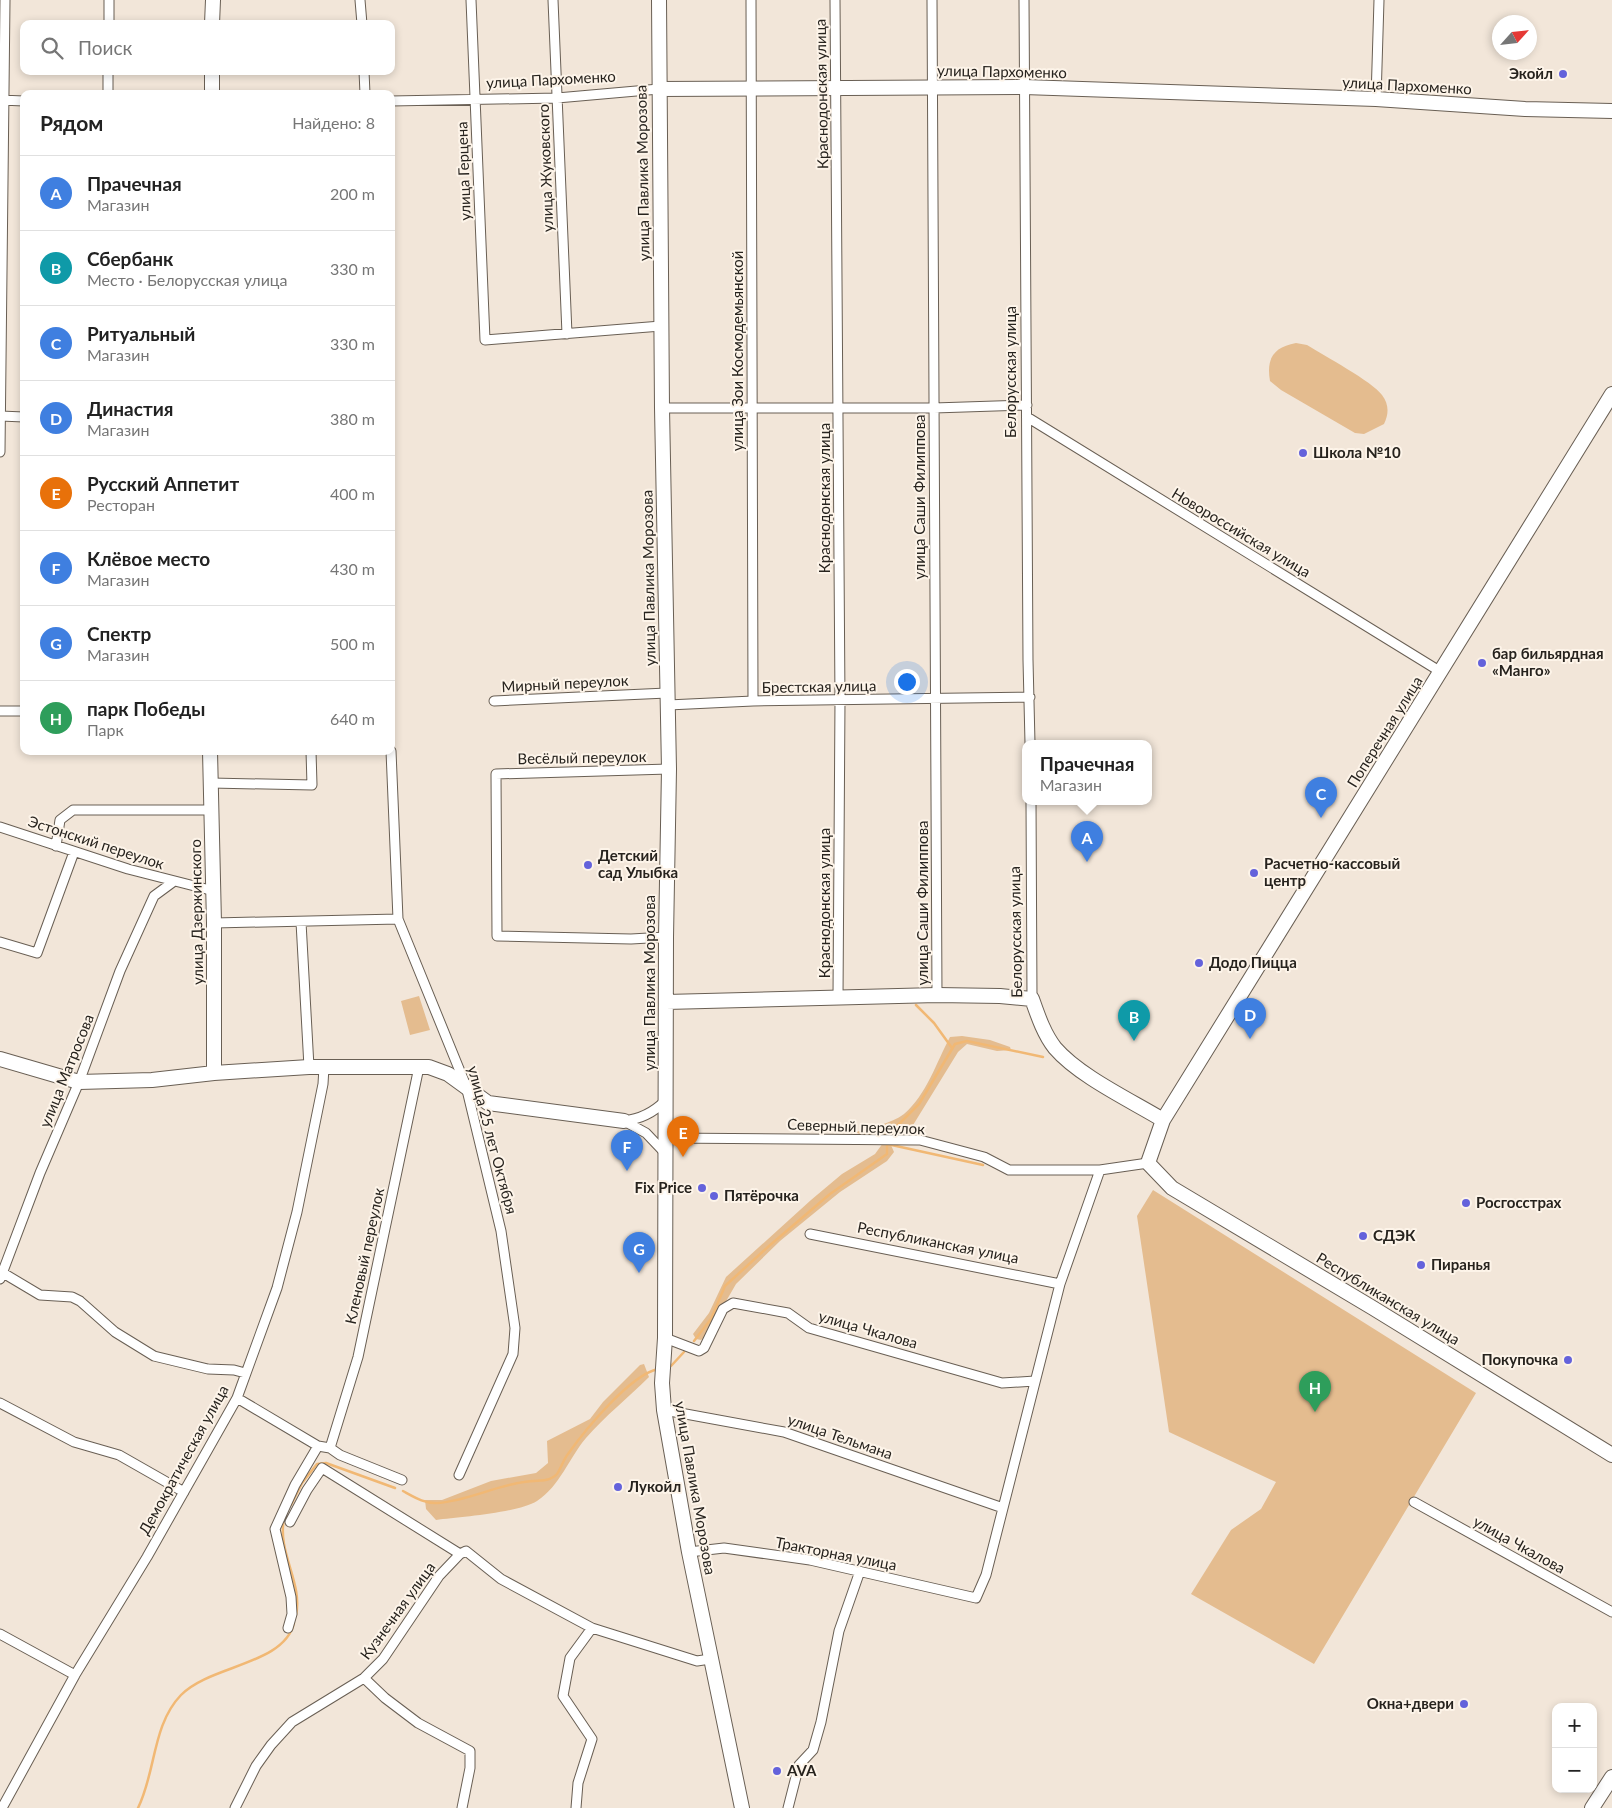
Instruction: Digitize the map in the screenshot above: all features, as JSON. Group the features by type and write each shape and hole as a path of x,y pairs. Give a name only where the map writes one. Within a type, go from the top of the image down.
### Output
{"street":[{"path":"0,452 2,100 5,0"},
{"path":"109,0 109,20"},
{"path":"212,20 213,0"},
{"path":"360,0 362,20"},
{"name":"улица Герцена","path":"471,0 485,340 567,334"},
{"name":"улица Жуковского","path":"553,0 567,334"},
{"name":"улица Павлика Морозова","path":"658,0 662,408 669,769 666,937 665,1338 662,1383 664,1410 689,1552 742,1808"},
{"name":"улица Зои Космодемьянской","path":"751,0 754,702"},
{"name":"Краснодонская улица","path":"835,0 840,700 838,997"},
{"name":"улица Саши Филиппова","path":"932,0 937,995"},
{"name":"Белорусская улица","path":"1024,0 1030,740"},
{"path":"1376,99 1379,0"},
{"path":"108,75 108,90"},
{"path":"212,75 212,90"},
{"path":"364,75 365,90"},
{"name":"улица Пархоменко","path":"395,101 557,98 659,89 1024,87 1376,99 1524,109 1612,111"},
{"path":"2,100 20,101"},
{"path":"567,334 661,326"},
{"name":"Поперечная улица","path":"1148,1163 1163,1120 1612,394"},
{"path":"662,408 934,408 1027,405"},
{"path":"0,416 20,416"},
{"name":"Новороссийская улица","path":"1027,417 1441,672"},
{"name":"Брестская улица","path":"668,699 754,702 1030,697"},
{"name":"Мирный переулок","path":"494,701 668,699"},
{"path":"0,711 20,711"},
{"name":"улица Дзержинского","path":"210,755 214,891 214,1073"},
{"path":"211,783 312,785 311,755"},
{"name":"улица 25 лет Октября","path":"391,755 398,919 466,1086 501,1231 515,1328 513,1354 459,1475"},
{"name":"Весёлый переулок","path":"666,937 631,939 497,936 496,774 669,769"},
{"name":"Белорусская улица","path":"1031,805 1032,1000 1050,1040 1064,1058 1080,1070 1163,1120"},
{"path":"56,846 60,820 73,810 212,810"},
{"path":"0,822 0,827"},
{"name":"Эстонский переулок","path":"0,827 173,882 214,891"},
{"path":"0,942 37,953 74,852"},
{"name":"улица Матросова","path":"1,1276 40,1173 80,1082 120,971 149,905 162,888 173,882"},
{"path":"214,923 398,919"},
{"path":"301,922 309,1067"},
{"path":"666,1002 937,995 1000,996 1032,1000"},
{"path":"0,1059 80,1082 152,1080 214,1073 309,1067 436,1068 466,1086 481,1100 488,1103 624,1121 646,1116 665,1101"},
{"name":"Демократическая улица","path":"2,1808 75,1675 184,1492 237,1398 277,1288 296,1212 323,1084 324,1067"},
{"name":"Кленовый переулок","path":"330,1448 358,1357 419,1067"},
{"path":"624,1121 646,1133 665,1153"},
{"name":"Северный переулок","path":"665,1138 920,1140 984,1157 1009,1170 1100,1170 1148,1163"},
{"name":"Республиканская улица","path":"1148,1163 1172,1188 1380,1312 1612,1455"},
{"path":"1003,1508 1060,1284 1100,1170"},
{"name":"Республиканская улица","path":"810,1234 1060,1284"},
{"path":"1,1276 40,1295 72,1297 80,1300 115,1332 154,1356 208,1370 234,1370 245,1373"},
{"name":"улица Чкалова","path":"665,1338 699,1351 704,1348 723,1309 733,1303 788,1313 809,1328 1002,1382 1035,1381"},
{"path":"237,1398 318,1446 330,1448 340,1455 402,1480"},
{"path":"0,1403 74,1442 120,1455 184,1492"},
{"name":"улица Тельмана","path":"664,1410 784,1432 1003,1508"},
{"path":"288,1628 292,1614 291,1597 275,1528 282,1511 318,1446"},
{"path":"290,1522 306,1490 322,1468 460,1554 466,1551 501,1579 592,1628 697,1661 710,1659"},
{"name":"улица Чкалова","path":"1414,1502 1612,1612"},
{"name":"Тракторная улица","path":"689,1552 724,1548 810,1560 976,1598 986,1575 1003,1508"},
{"name":"Кузнечная улица","path":"235,1808 256,1766 271,1745 292,1722 364,1678 383,1659 439,1576 460,1554"},
{"path":"788,1808 799,1765 813,1750 821,1722 840,1632 860,1571"},
{"path":"576,1808 578,1783 592,1739 564,1696 570,1658 592,1628"},
{"path":"0,1634 75,1675"},
{"path":"364,1678 385,1698 418,1723 470,1751 470,1768 462,1808"},
{"path":"1592,1808 1612,1777"}],"shaded area":[{"path":"1296,343 1307,345 1359,376 1377,390 1387,405 1387,417 1384,424 1364,434 1355,433 1281,390 1270,381 1269,366 1273,355 1282,347"},
{"path":"419,996 430,1030 410,1035 401,1001"},
{"path":"962,1036 990,1040 1010,1047 1011,1050 997,1051 967,1044 958,1052 910,1130 903,1135 861,1135 856,1132 887,1123 904,1114 925,1088 950,1037"},
{"path":"883,1143 891,1145 894,1152 887,1161 840,1192 780,1241 736,1284 706,1336 701,1340 696,1339 693,1334 709,1313 726,1277 811,1200 842,1174 875,1154"},
{"path":"1153,1190 1476,1393 1314,1664 1191,1594 1231,1530 1261,1509 1276,1482 1169,1432 1137,1216"},
{"path":"644,1364 649,1377 586,1438 552,1488 537,1501 517,1509 436,1520 426,1509 425,1500 442,1500 491,1481 536,1473 548,1463 547,1441 590,1419 603,1402 640,1365"}],"waterway":[{"path":"916,1005 934,1023 952,1048"},
{"path":"887,1136 919,1104 955,1044 967,1041 1043,1057"},
{"path":"887,1144 983,1165"},
{"path":"694,1341 711,1319 725,1286 830,1194 887,1154 887,1144"},
{"path":"671,1366 684,1352"},
{"path":"403,1491 415,1498 438,1503 449,1502 513,1484 550,1479 557,1474 566,1456 609,1405 635,1381 647,1373 658,1369"},
{"path":"291,1505 302,1483 317,1464 326,1463 395,1488"},
{"path":"284,1519 284,1543 296,1591 296,1615"},
{"path":"138,1808 144,1794 159,1734 172,1707 181,1695 209,1677 245,1664 276,1648 287,1637 294,1623"}],"place":[{"name":"Экойл","path":"1563,74"},
{"name":"Школа №10","path":"1303,453"},
{"name":"бар бильярдная «Манго»","path":"1482,663"},
{"name":"Ритуальный","path":"1321,818"},
{"name":"Прачечная","path":"1087,862"},
{"name":"Детский сад Улыбка","path":"588,865"},
{"name":"Расчетно-кассовый центр","path":"1254,873"},
{"name":"Додо Пицца","path":"1199,963"},
{"name":"Династия","path":"1250,1039"},
{"name":"Сбербанк","path":"1134,1041"},
{"name":"Русский Аппетит","path":"683,1157"},
{"name":"Клёвое место","path":"627,1171"},
{"name":"Fix Price","path":"702,1188"},
{"name":"Пятёрочка","path":"714,1196"},
{"name":"Росгосстрах","path":"1466,1203"},
{"name":"СДЭК","path":"1363,1236"},
{"name":"Пиранья","path":"1421,1265"},
{"name":"Спектр","path":"639,1273"},
{"name":"Покупочка","path":"1568,1360"},
{"name":"парк Победы","path":"1315,1412"},
{"name":"Лукойл","path":"618,1487"},
{"name":"Окна+двери","path":"1464,1704"},
{"name":"AVA","path":"777,1771"}]}
